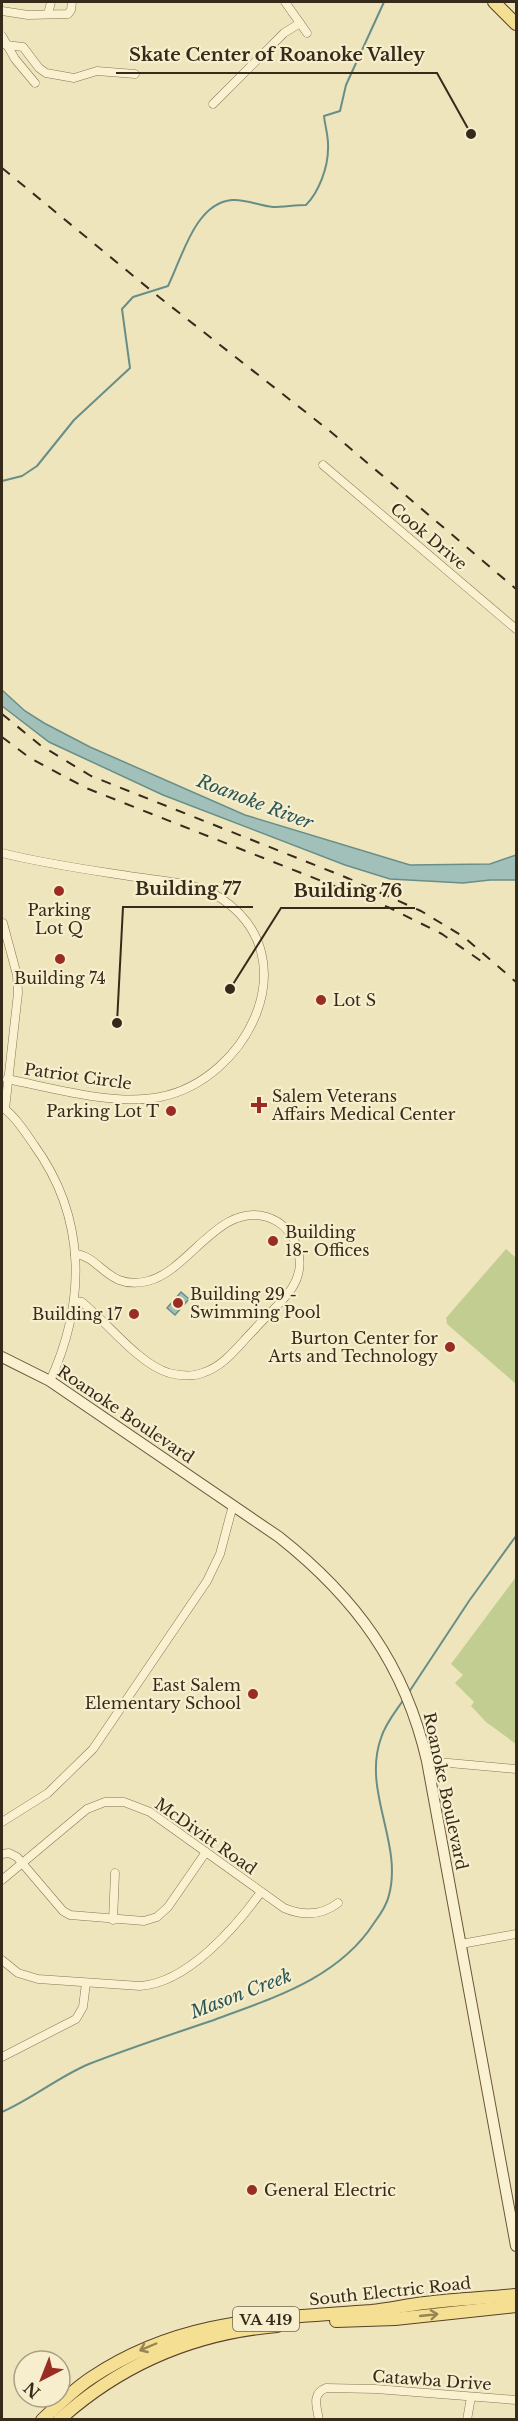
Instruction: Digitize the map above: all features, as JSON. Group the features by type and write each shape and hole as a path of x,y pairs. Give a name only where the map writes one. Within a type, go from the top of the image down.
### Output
{"main road":[{"path":"494,2 516,24"},
{"name":"Roanoke Boulevard","path":"2,1357 50,1382 286,1543 332,1584 374,1636 399,1677 409,1698 427,1761 516,2246"},
{"name":"South Electric Road","path":"42,2420 82,2385 113,2365 147,2347 201,2329 240,2321 395,2309 423,2303 516,2295"},
{"name":"South Electric Road","path":"59,2420 99,2387 142,2362 178,2346 218,2335 265,2327 395,2319 516,2306"}],"street":[{"path":"48,14 51,2"},
{"path":"2,11 28,15 68,14 72,2"},
{"path":"285,2 307,33"},
{"path":"213,104 285,33 300,23"},
{"path":"2,36 6,45 35,83"},
{"path":"6,45 23,47 39,68 46,73 74,78 97,70 135,74"},
{"name":"Cook Drive","path":"323,465 516,629"},
{"name":"Patriot Circle","path":"2,852 48,863 189,885 212,893 240,914 252,931 261,952 264,976 256,1016 238,1048 208,1077 183,1090 150,1099 124,1098 7,1079"},
{"path":"3,923 17,975 18,993 3,1108 38,1151 53,1175 72,1223 75,1254 75,1301 65,1344 50,1382"},
{"path":"75,1254 83,1255 111,1278 134,1282 149,1281 164,1274 225,1223 242,1216 260,1215 276,1221 290,1233 298,1248 299,1265 291,1290 237,1349 216,1367 196,1375 177,1375 158,1369 82,1302 75,1301"},
{"path":"2,1822 27,1807 64,1779 105,1732 207,1581 220,1554 233,1505"},
{"path":"427,1761 516,1769"},
{"name":"McDivitt Road","path":"2,1880 81,1813 96,1805 114,1801 144,1808 261,1892 232,1929 175,1977 155,1984 140,1986 28,1977 2,1960"},
{"path":"2,1854 9,1852 21,1862 63,1911 75,1917 144,1921 157,1917 168,1907 206,1852"},
{"path":"113,1920 115,1873"},
{"path":"261,1892 284,1908 300,1913 318,1913 338,1904"},
{"path":"461,1944 516,1934"},
{"path":"2,2057 76,2019 83,2007 86,1983"},
{"name":"Catawba Drive","path":"319,2420 315,2402 318,2392 326,2388 516,2400"},
{"path":"467,2420 471,2397"}],"green space":[{"path":"506,1249 516,1258 515,1383 447,1324 446,1318"},
{"path":"516,1577 516,1744 486,1722 471,1706 474,1702 455,1683 463,1675 451,1664"}],"water":[{"path":"2,690 25,711 90,747 245,815 410,865 490,864 516,855 516,880 463,883 390,879 345,865 163,795 49,742 2,706"},
{"name":"Building 29 - Swimming Pool","path":"181,1292 189,1299 175,1315 167,1308"}],"waterway":[{"path":"2,481 22,476 37,466 74,420 130,368 122,309 133,297 168,286 191,234 208,211 219,203 232,200 273,207 306,205 311,200 322,179 328,156 324,116 340,111 346,85 384,2"},
{"name":"Mason Creek","path":"409,1692 469,1601 516,1536"},
{"name":"Mason Creek","path":"2,2112 89,2064 281,1994 323,1972 342,1959 359,1942 381,1913 389,1895 392,1875 391,1856 376,1778 376,1758 385,1728 404,1699"}],"railway":[{"path":"2,168 159,297 331,432 516,589"},
{"path":"2,714 40,745 91,776 345,877 421,911 464,937 516,982"},
{"path":"2,737 30,758 86,788 390,908 442,934 481,961"}],"place":[{"name":"Skate Center of Roanoke Valley","path":"471,134"},
{"name":"Parking Lot Q","path":"59,891"},
{"name":"Building 74","path":"60,959"},
{"name":"Building 76","path":"230,989"},
{"name":"Lot S","path":"321,1000"},
{"name":"Building 77","path":"117,1023"},
{"name":"Salem Veterans Affairs Medical Center","path":"259,1105"},
{"name":"Parking Lot T","path":"171,1111"},
{"name":"Building 18- Offices","path":"273,1241"},
{"name":"Building 29 - Swimming Pool","path":"178,1303"},
{"name":"Building 17","path":"134,1314"},
{"name":"Burton Center for Arts and Technology","path":"450,1347"},
{"name":"East Salem Elementary School","path":"253,1694"},
{"name":"General Electric","path":"252,2190"}],"water label":[{"name":"Roanoke River","path":"255,802"}]}
